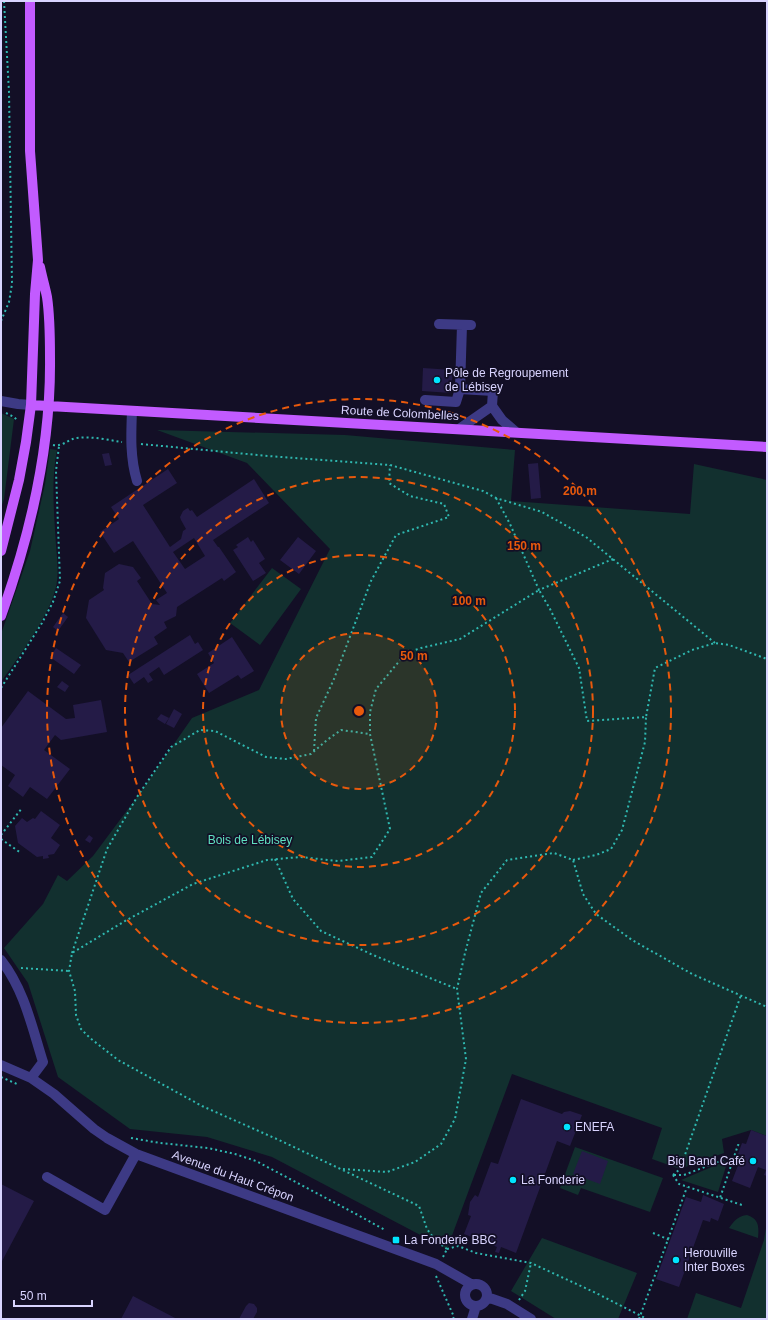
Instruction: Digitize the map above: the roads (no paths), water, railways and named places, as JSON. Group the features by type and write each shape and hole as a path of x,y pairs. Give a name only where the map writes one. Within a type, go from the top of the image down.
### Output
{"main road":[{"path":"1,552 19,480 31,405 35,294 38,260 31,158 30,1"},
{"path":"1,616 14,580 28,530 39,480 49,406 49,315 47,295 38,260"},
{"name":"Route de Colombelles","path":"31,405 767,447"}],"street":[{"path":"425,400 456,402 460,389 466,325 439,324"},
{"path":"460,389 493,391 492,406 502,420 516,432"},
{"path":"1,401 31,405"},
{"path":"459,429 492,406"},
{"path":"132,411 131,443 133,469 136,481"},
{"path":"1,960 8,968 18,988 43,1062 31,1078"},
{"name":"Avenue du Haut Crépon","path":"1,1065 31,1078 54,1094 94,1129 136,1154 436,1264 471,1284"},
{"path":"47,1177 105,1210 136,1154"},
{"path":"476,1283 481,1284 485,1288 487,1297 482,1305 476,1306 470,1305 464,1294 466,1288 471,1284 476,1283"},
{"path":"487,1297 506,1304 531,1319"},
{"path":"472,1319 476,1306"}],"place":[{"name":"Pôle de Regroupement de Lébisey","path":"437,380"},
{"name":"ENEFA","path":"567,1127"},
{"name":"Big Band Café","path":"753,1161"},
{"name":"La Fonderie","path":"513,1180"},
{"name":"La Fonderie BBC","path":"396,1240"},
{"name":"Herouville Inter Boxes","path":"676,1260"}],"park label":[{"name":"Bois de Lébisey","path":"250,840"}]}
